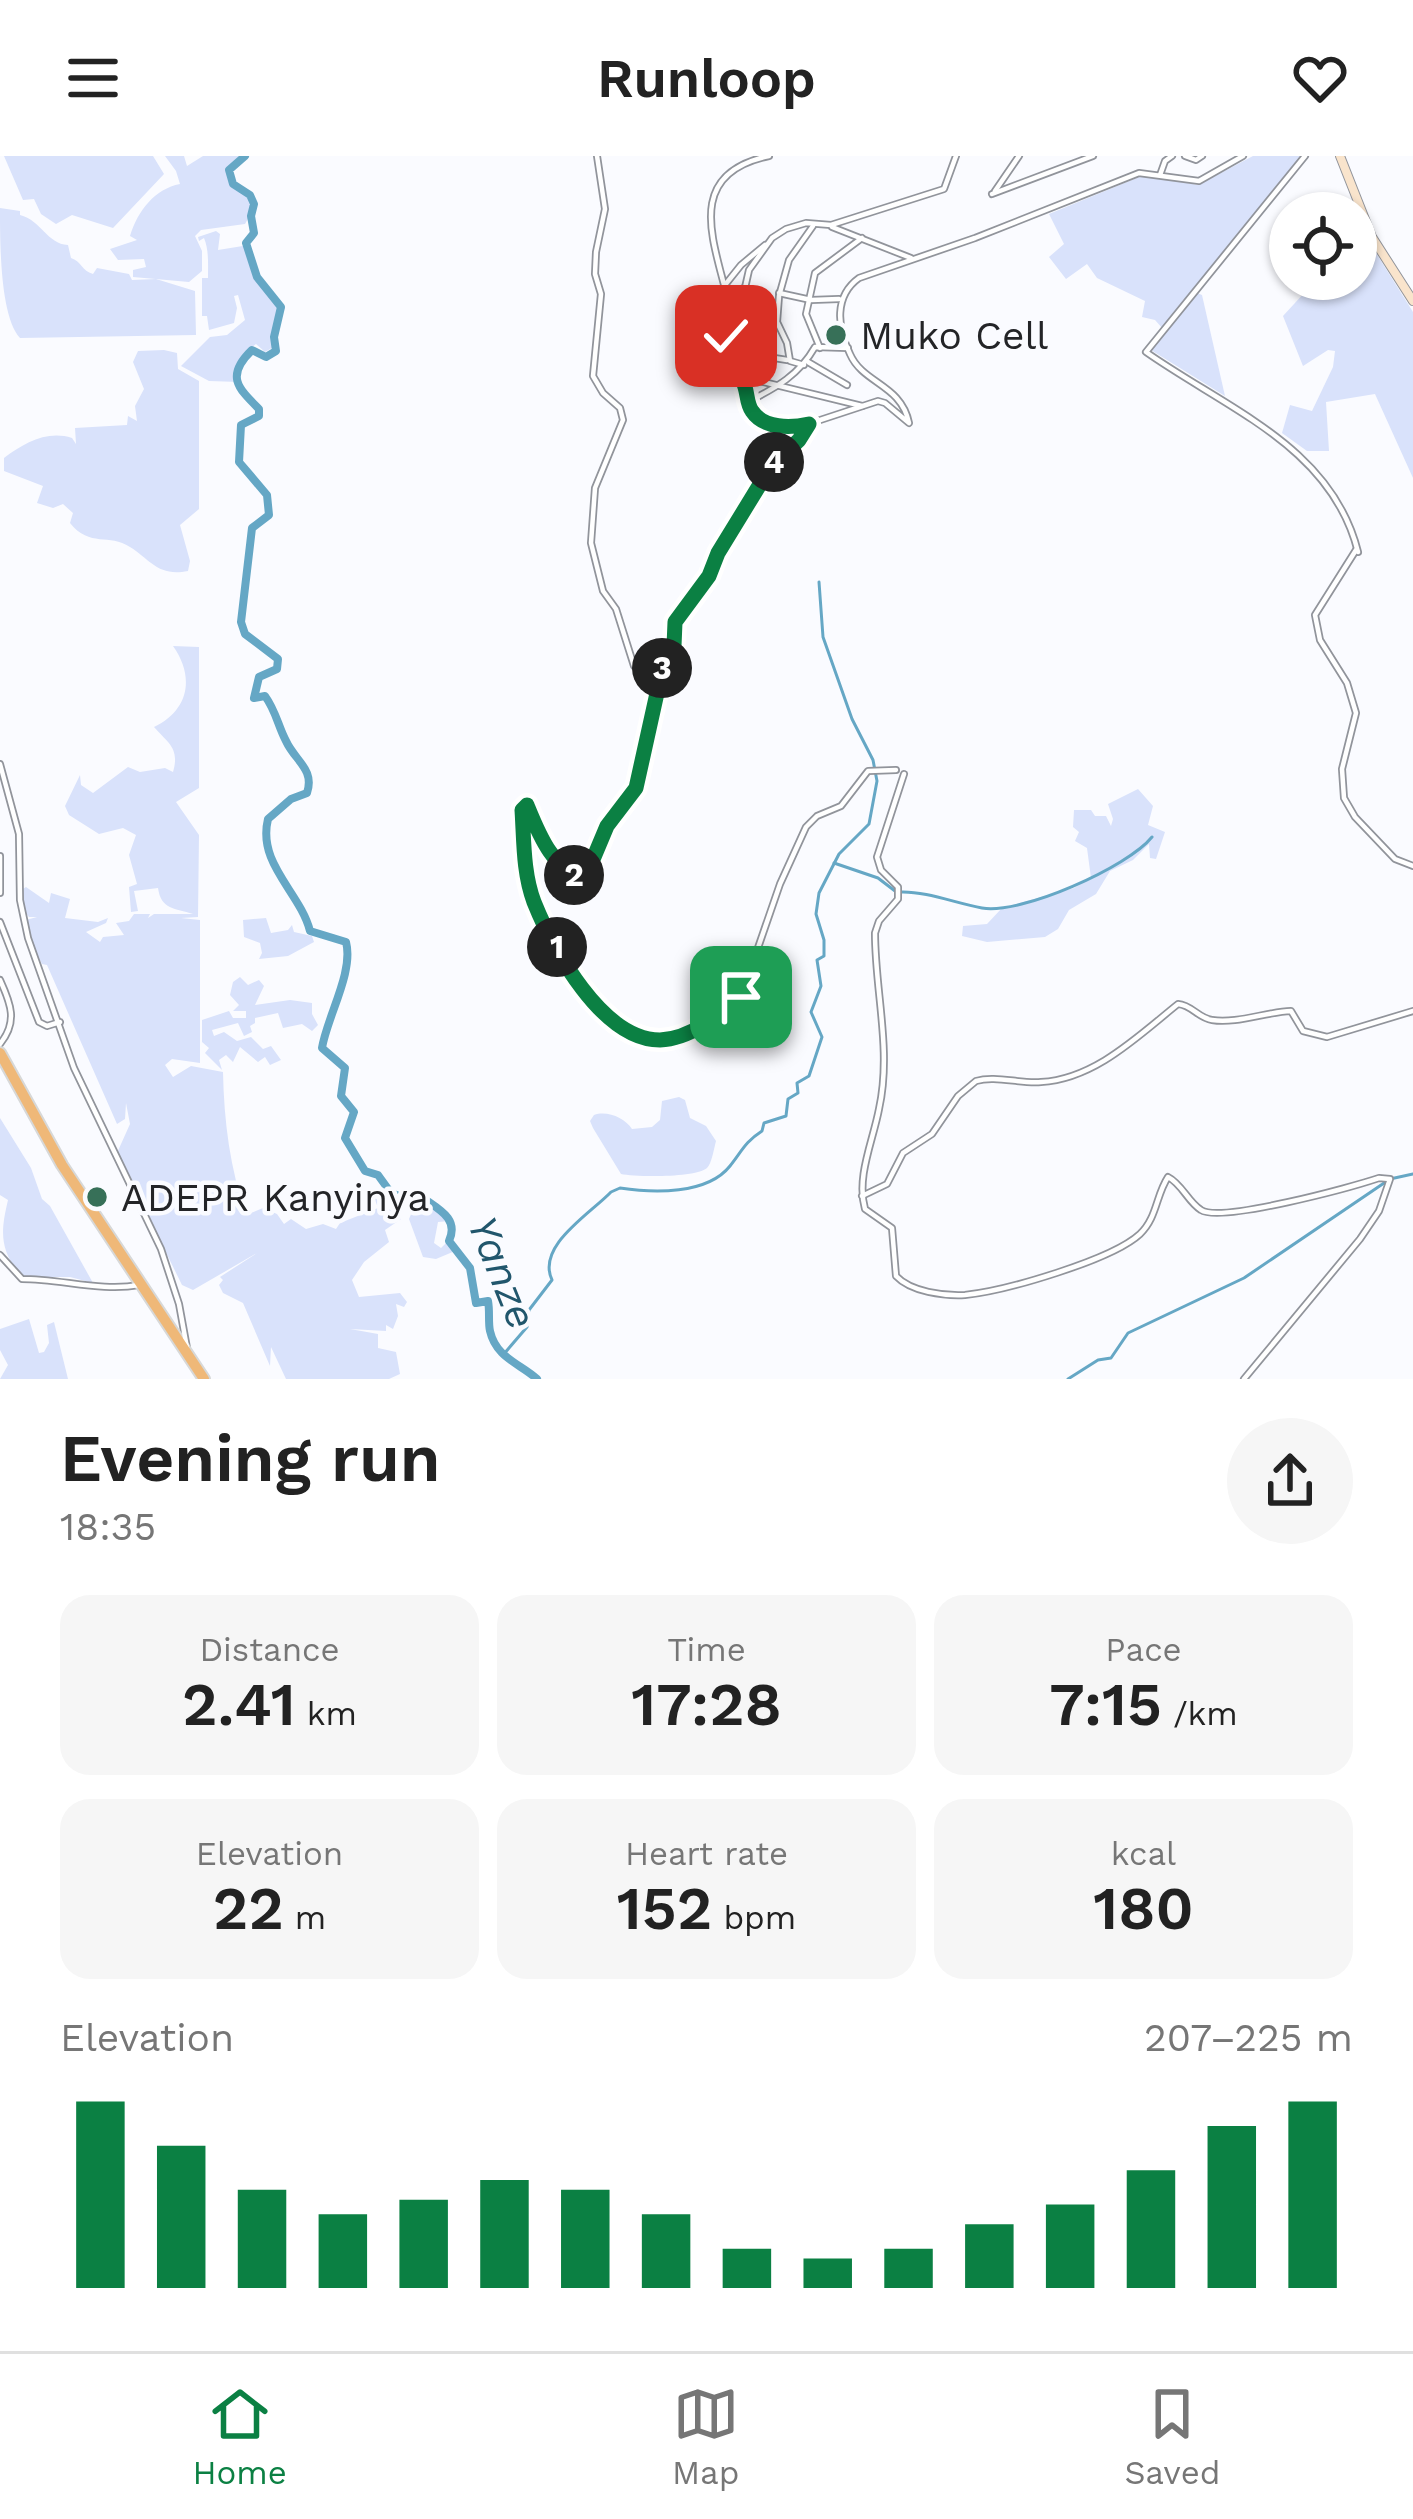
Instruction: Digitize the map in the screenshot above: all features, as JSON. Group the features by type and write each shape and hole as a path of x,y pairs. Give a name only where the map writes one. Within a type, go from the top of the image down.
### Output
{"highway":[{"path":"0,1053 62,1165 204,1379"}],"main road":[{"path":"1340,156 1372,237 1413,301"}],"street":[{"path":"597,156 605,209 596,252 601,294 593,376 620,408 623,419 595,488 590,542 602,591 616,609 634,666 658,691"},
{"path":"732,321 711,237 720,183 732,167 769,156"},
{"path":"827,225 946,188 956,156"},
{"path":"1019,156 992,194 1093,156"},
{"path":"1160,175 1172,156"},
{"path":"1185,156 1196,160 1202,156"},
{"path":"769,242 748,270 726,348 752,412 768,423 790,427 886,403 910,422 896,394 852,358 840,316 841,298 848,286 1139,173 1198,181 1243,156"},
{"path":"1305,156 1147,352 1302,455 1336,500 1358,550 1315,615 1320,640 1347,683 1356,712 1341,787 1355,817 1377,842 1394,859 1413,866"},
{"path":"790,361 777,322 779,293 789,260 815,223"},
{"path":"701,315 724,284 786,229 827,225 913,260"},
{"path":"820,347 809,326 807,299 823,264 862,238"},
{"path":"745,288 754,346 769,357 806,364 847,385"},
{"path":"779,293 807,299 841,298"},
{"path":"748,402 782,385 806,364 813,349 848,348"},
{"path":"739,376 863,406"},
{"path":"809,424 770,468 727,536 709,576 675,622 674,646 663,666 636,788 607,826 586,876 571,874 560,864 536,829 527,805 522,810 534,902 566,964 618,1027 658,1040 688,1032 741,997 780,884 806,826 841,806 868,771 896,770"},
{"path":"0,764 19,834 23,920 74,1068 161,1249 179,1304 188,1353"},
{"path":"904,774 877,857 881,870 898,887 898,899 874,933 884,1065 862,1196 865,1209 892,1228 898,1279 908,1286 965,1294 1074,1266 1120,1248 1148,1225 1170,1177 1204,1212 1215,1214 1390,1179 1379,1211 1355,1246 1244,1379"},
{"path":"0,856 0,893"},
{"path":"0,922 39,1022 47,1026 60,1022"},
{"path":"0,980 13,1012 0,1044"},
{"path":"862,1196 886,1184 903,1153 932,1134 958,1096 980,1078 1045,1082 1083,1073 1124,1048 1178,1004 1190,1005 1202,1017 1216,1021 1291,1011 1303,1031 1322,1037 1413,1011"},
{"path":"0,1255 22,1279 124,1288 140,1285"}],"shaded area":[{"path":"4,156 153,156 164,174 113,228 72,215 56,224 41,214 34,199 23,200"},
{"path":"165,156 184,156 187,166 203,156 239,156 231,166 233,182 257,203 245,224 201,230 195,236 202,251 202,271 189,282 133,277 133,270 146,267 144,259 118,260 110,249 137,240 130,236 143,209 155,196 180,184"},
{"path":"1253,156 1301,156 1163,329 1155,320 1142,317 1145,301 1097,278 1087,264 1066,279 1049,257 1064,244 1049,214 1144,175 1198,185"},
{"path":"0,208 20,211 55,241 68,245 71,258 89,273 97,268 129,274 132,280 156,279 195,291 196,335 20,338 5,297"},
{"path":"220,234 218,250 249,245 253,275 285,308 273,331 272,348 265,352 256,344 249,350 241,364 240,382 209,381 181,366 210,337 227,335 245,320 238,295 234,296 234,323 209,330 207,316 202,316 202,278 208,278 208,257 204,238 199,241 198,237"},
{"path":"1377,255 1413,312 1413,478 1375,394 1326,402 1329,451 1307,451 1282,433 1290,405 1312,411 1333,367 1335,351 1328,350 1303,366 1283,316 1298,300 1377,300"},
{"path":"1197,293 1202,295 1225,396 1151,350"},
{"path":"138,351 177,353 178,369 199,381 199,509 180,525 190,561 188,571 178,572 156,566 122,543 77,531 70,523 73,513 63,504 53,508 37,503 43,486 4,471 4,458 36,439 63,436 76,444 75,428 127,425 128,416 137,421 135,406 144,389 133,362"},
{"path":"173,646 199,647 199,788 176,802 199,835 198,917 181,918 200,920 200,1063 172,1059 165,1065 173,1077 191,1066 223,1072 229,1145 246,1215 263,1208 277,1214 284,1224 291,1219 306,1229 323,1224 336,1229 378,1208 374,1197 401,1219 385,1230 389,1242 364,1262 352,1280 359,1297 400,1293 407,1302 404,1307 396,1304 393,1329 386,1325 386,1331 350,1329 378,1334 378,1348 396,1352 400,1374 389,1379 286,1379 271,1347 270,1366 243,1303 223,1293 219,1285 220,1277 257,1253 193,1290 182,1285 117,1153 130,1124 126,1103 125,1119 117,1124 47,965 32,945 26,920 37,917 29,917 22,909 26,887 49,903 51,893 70,899 65,918 98,922 108,918 86,932 100,942 103,937 124,935 116,923 129,921 134,914 150,914 148,918 193,914 166,904 158,888 134,891 138,911 131,912 129,887 137,884 129,855 136,835 123,828 99,834 69,815 65,806 80,775 81,785 93,793 128,767 140,772 165,768 173,772 174,751 154,727 175,712 185,692 184,669"},
{"path":"1138,789 1153,806 1148,825 1165,832 1156,859 1150,858 1149,844 1133,860 1110,871 1096,894 1069,910 1058,929 1045,937 987,942 962,936 963,926 987,924 1002,908 1074,888 1091,878 1087,848 1075,841 1079,832 1073,827 1074,810 1106,816 1111,826 1108,804"},
{"path":"266,918 271,933 292,925 294,932 312,936 314,942 288,956 259,959 260,943 244,937 243,920"},
{"path":"240,977 248,985 259,980 264,986 255,1005 290,1000 312,1003 318,1025 312,1031 302,1024 283,1028 278,1013 255,1018 252,1032 244,1036 238,1023 212,1030 214,1036 224,1032 237,1041 251,1037 263,1049 271,1046 281,1060 270,1065 265,1057 258,1062 240,1047 233,1062 226,1055 219,1060 222,1070 205,1053 209,1048 202,1042 202,1020 229,1011 233,1018 246,1018 246,1011 233,1011 239,1005 230,995 233,982"},
{"path":"685,1100 690,1118 706,1126 716,1141 709,1166 679,1175 621,1174 593,1128 594,1115 615,1116 632,1129 652,1127 660,1120 662,1101"},
{"path":"0,1118 93,1283 70,1277 21,1277 14,1267 4,1241 8,1200 0,1195"},
{"path":"422,1201 450,1221 438,1222 434,1243 441,1248 447,1242 455,1251 436,1259 423,1257 409,1219"},
{"path":"29,1319 39,1353 49,1343 47,1325 54,1322 68,1379 0,1379 8,1365 0,1350 0,1329"}],"waterway":[{"name":"Yanze","path":"245,156 229,170 233,184 250,195 254,204 254,233 246,243 257,277 281,307 276,351 266,357 252,350 237,375 240,388 259,409 259,416 241,425 239,462 267,495 269,515 252,528 241,622 245,634 278,659 277,669 259,677 254,698 265,696 269,702 309,785 307,793 291,799 268,819 269,850 310,931 346,942 343,981 322,1048 345,1068 341,1096 354,1112 345,1138 365,1171 378,1175 391,1193 416,1202 423,1198 446,1216 452,1227 449,1241 470,1268 476,1303 488,1301 493,1340 503,1354 537,1379"},
{"path":"503,1355 527,1327 529,1310 552,1280 549,1267 558,1243 579,1221 620,1188 679,1190 720,1175 762,1131 764,1123 786,1116 788,1099 798,1093 797,1083 809,1076 822,1037 811,1012 821,986 817,960 824,956 816,914 819,893 839,854 869,824 877,781 873,760 852,719 823,637 819,582"},
{"path":"900,892 982,908 1022,904 1098,874 1152,837"},
{"path":"834,863 878,878 895,891"},
{"path":"1068,1379 1098,1360 1111,1358 1128,1333 1244,1278 1390,1179 1413,1174"}],"place":[{"name":"Muko Cell","path":"836,335"},
{"name":"ADEPR Kanyinya","path":"97,1197"}],"route":[{"path":"726,336 729,364 744,384 756,416 782,426 809,424 746,503 709,576 675,622 674,646 663,666 636,788 607,826 586,876 571,874 560,864 536,829 527,805 522,810 534,902 566,964 618,1027 658,1040 670,1038 711,1020 741,997"}]}
